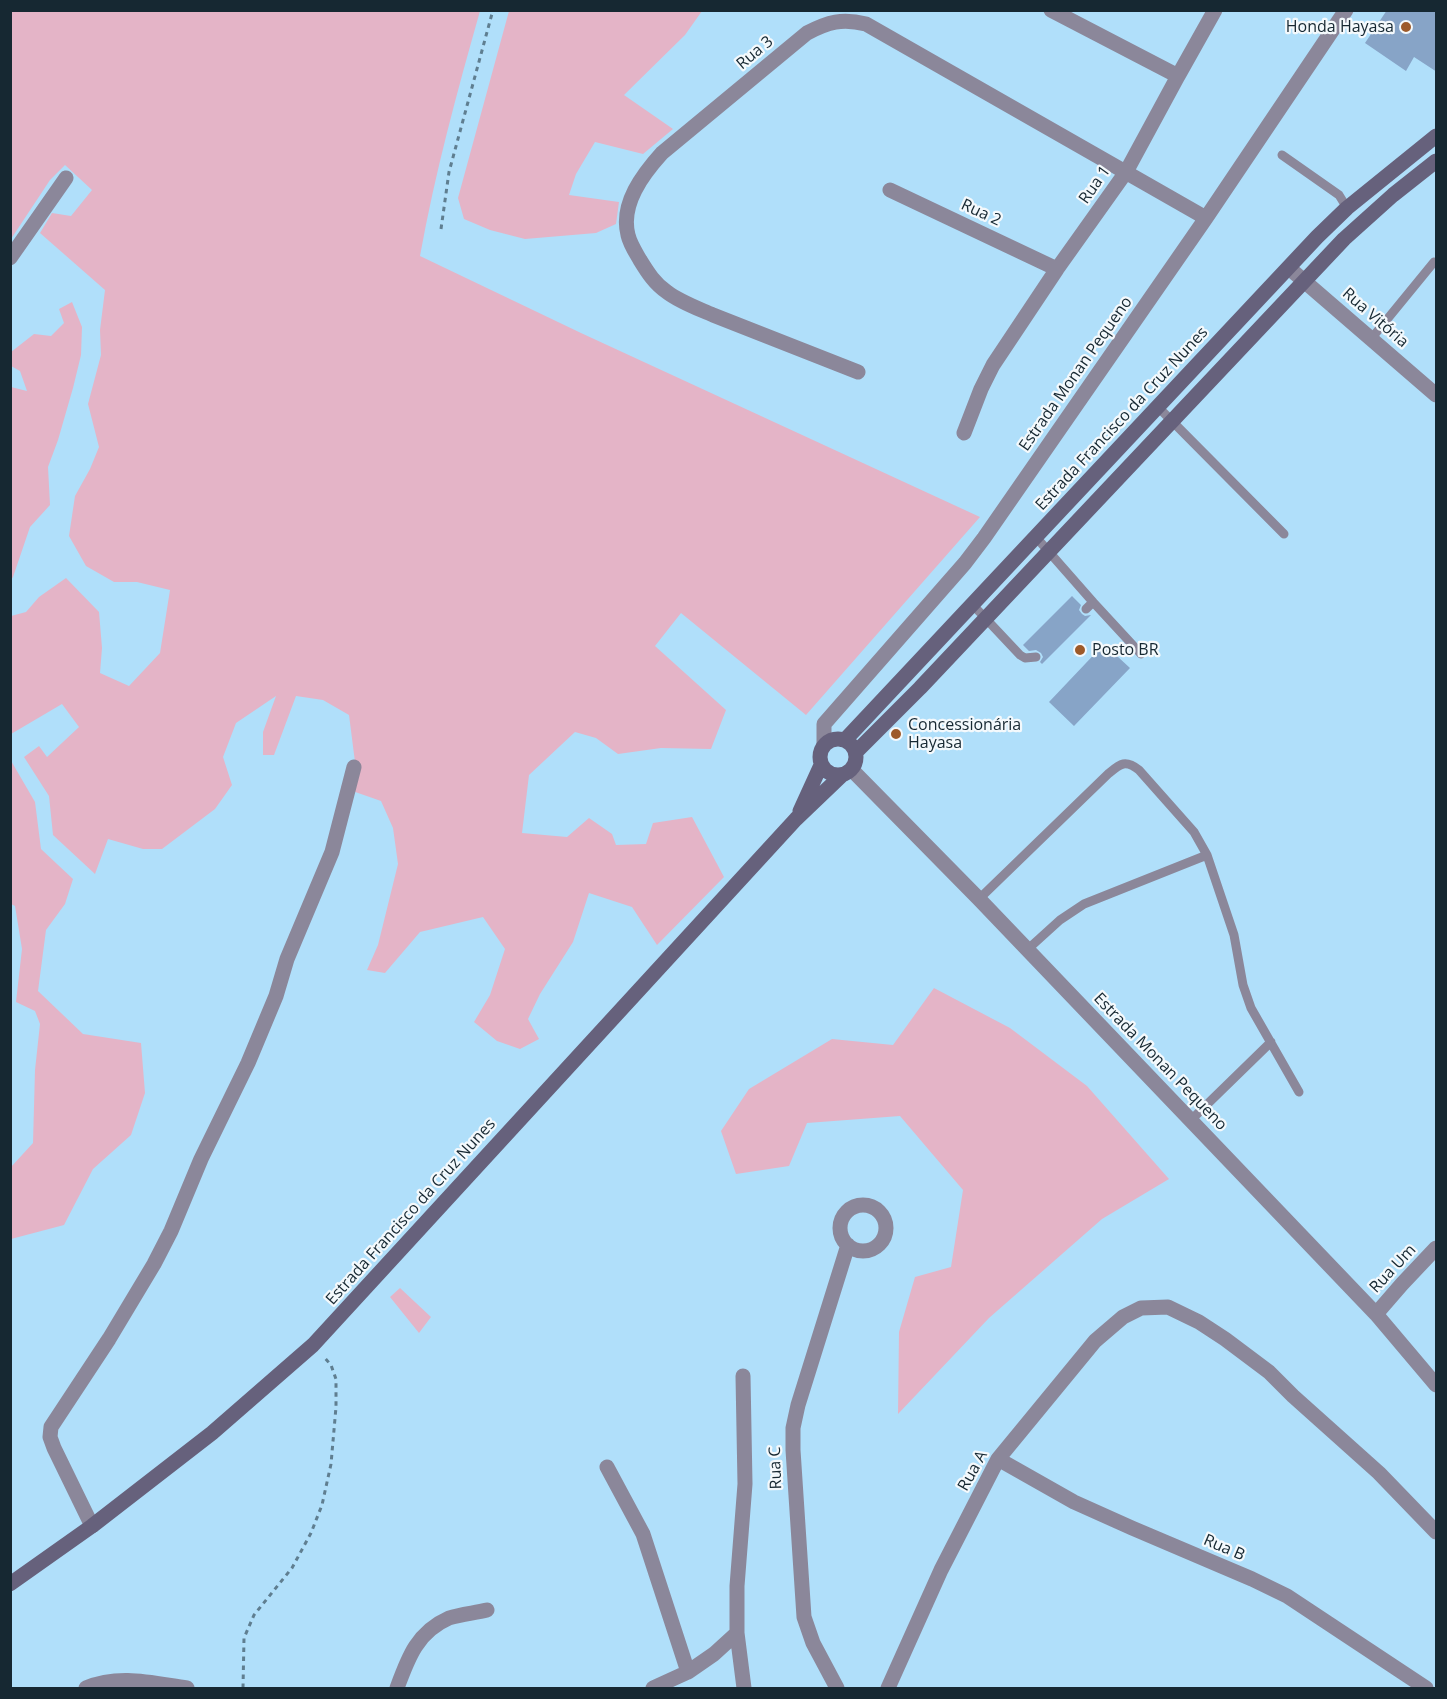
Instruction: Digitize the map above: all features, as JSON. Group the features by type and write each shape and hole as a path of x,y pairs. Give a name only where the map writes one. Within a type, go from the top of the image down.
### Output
{"main road":[{"name":"Estrada Francisco da Cruz Nunes","path":"850,746 972,604 1317,237 1347,208 1437,136"},
{"path":"850,746 920,688 1352,232 1393,195 1437,161"},
{"path":"834,739 850,746 856,761 847,772 830,774 821,765 820,754 824,745 834,739"},
{"name":"Estrada Francisco da Cruz Nunes","path":"796,819 821,765"},
{"name":"Estrada Francisco da Cruz Nunes","path":"10,1584 92,1526 212,1434 313,1345 796,819 847,772"}],"street":[{"path":"1051,10 1178,76"},
{"name":"Rua 1","path":"964,434 993,365 1126,172 1215,10"},
{"name":"Estrada Monan Pequeno","path":"824,745 824,724 965,563 984,538 1206,218 1346,10"},
{"name":"Rua 3","path":"858,372 712,315 667,293 651,279 638,257 628,235 626,217 639,182 662,153 807,33 829,23 853,21 866,24 1206,218"},
{"path":"10,258 66,178"},
{"name":"Rua 2","path":"890,190 1057,269"},
{"name":"Rua Vitória","path":"1289,268 1437,395"},
{"path":"92,1526 54,1448 50,1437 51,1426 109,1339 171,1232 201,1159 248,1063 276,996 287,959 332,852 354,767"},
{"name":"Estrada Monan Pequeno","path":"847,772 980,899 1376,1314 1437,1385"},
{"name":"Rua C","path":"837,1689 813,1643 804,1617 793,1428 798,1405 848,1245"},
{"name":"Rua Um","path":"1376,1314 1437,1248"},
{"name":"Rua A","path":"888,1689 941,1570 998,1459 1095,1341 1123,1317 1141,1308 1168,1308 1199,1322 1269,1372 1379,1473 1437,1532"},
{"path":"743,1376 745,1484 736,1586 737,1633 744,1689"},
{"name":"Rua B","path":"998,1459 1074,1502 1287,1596 1426,1689"},
{"path":"607,1467 643,1534 688,1672"},
{"path":"397,1689 413,1648 427,1631 450,1618 487,1610"},
{"path":"653,1689 688,1672 714,1654 737,1633"},
{"path":"86,1689 121,1680 187,1689"}],"lane":[{"path":"1282,155 1339,195 1347,208"},
{"path":"1371,339 1434,262"},
{"path":"1158,407 1284,534"},
{"path":"1035,536 1141,654"},
{"path":"1086,609 1093,602"},
{"path":"972,604 1020,655 1025,658 1036,657"},
{"path":"980,899 1108,774 1125,763 1131,764 1194,832 1208,855 1234,935 1243,985 1251,1008 1299,1092"},
{"path":"1028,949 1060,920 1084,904 1208,855"},
{"path":"1191,1120 1271,1042"}],"path":[{"path":"441,229 449,172 493,10"},
{"path":"243,1689 244,1638 254,1616 292,1568 311,1533 322,1505 331,1464 336,1378 331,1365 320,1353"}],"shaded area":[{"path":"11,11 480,11 432,194 420,256 980,517 806,715 681,613 655,646 726,710 711,749 661,748 618,754 596,738 575,732 529,775 522,833 567,837 589,818 612,834 616,845 646,844 653,823 692,817 724,877 657,945 632,907 589,893 573,942 540,994 528,1019 539,1039 520,1049 497,1041 474,1022 490,995 505,949 483,917 420,932 385,973 367,970 378,945 398,864 393,828 381,801 341,787 355,762 349,715 323,700 296,696 274,755 263,755 263,732 276,696 236,723 223,757 232,785 215,809 162,849 143,849 108,839 95,874 53,835 49,796 24,757 39,746 47,757 79,727 62,704 11,734 11,616 26,612 39,597 66,578 99,612 102,648 100,673 129,686 160,653 170,590 137,582 114,582 86,566 69,536 75,496 99,447 88,404 101,355 100,330 105,290 40,233 52,213 71,216 92,190 65,165 50,180 11,239"},
{"path":"509,11 702,11 685,35 624,95 673,129 643,154 595,142 576,174 569,195 619,202 616,224 596,233 525,239 490,230 464,219 458,198"},
{"path":"72,302 82,327 81,355 58,440 48,467 50,505 30,527 11,580 11,387 27,391 20,371 11,366 11,352 34,334 51,336 64,323 59,309"},
{"path":"10,759 35,802 41,849 73,879 65,904 46,930 38,991 83,1034 141,1043 145,1093 131,1135 93,1169 64,1225 11,1239 11,1167 33,1143 35,1070 40,1024 35,1011 16,1002 22,949 15,906 11,904"},
{"path":"934,988 1010,1028 1087,1086 1169,1179 1102,1219 989,1318 898,1414 899,1332 915,1277 951,1267 963,1190 900,1116 807,1123 789,1166 736,1174 721,1131 749,1089 832,1039 893,1045"},
{"path":"400,1288 431,1317 419,1333 390,1297"}],"building":[{"name":"Honda Hayasa","path":"1387,10 1437,10 1437,72 1414,57 1406,71 1365,43"},
{"path":"1072,596 1081,605 1079,610 1082,614 1091,615 1042,664 1040,662 1043,657 1041,653 1036,650 1029,651 1023,645"},
{"path":"1104,644 1130,668 1074,726 1049,702"}],"place":[{"name":"Honda Hayasa","path":"1406,27"},
{"name":"Posto BR","path":"1080,650"},
{"name":"Concessionária Hayasa","path":"896,734"}]}
